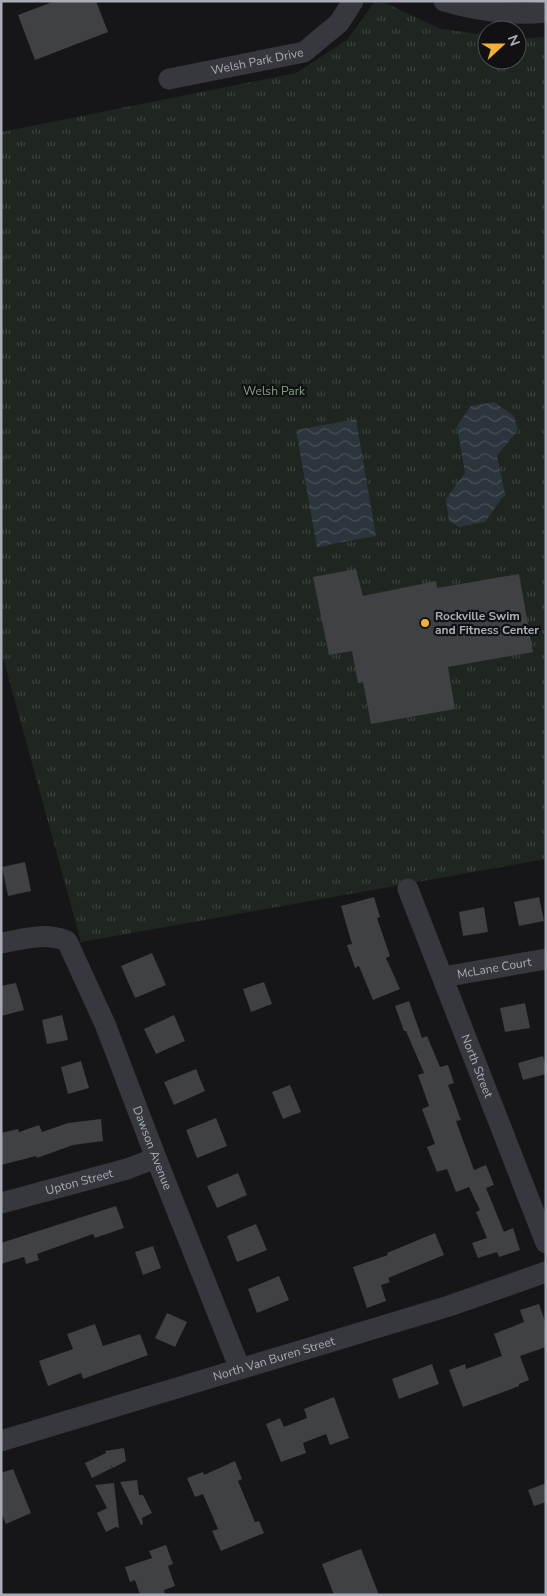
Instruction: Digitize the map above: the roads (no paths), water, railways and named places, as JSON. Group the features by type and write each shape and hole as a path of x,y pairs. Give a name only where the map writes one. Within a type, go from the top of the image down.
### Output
{"street":[{"name":"Welsh Park Drive","path":"169,79 304,52 338,23 353,1"},
{"path":"444,1 468,8 520,15 546,12"},
{"name":"North Street","path":"408,889 546,1243"},
{"name":"Dawson Avenue","path":"1,944 38,936 54,936 67,941 105,1024 240,1369"},
{"name":"McLane Court","path":"443,977 546,959"},
{"name":"Upton Street","path":"1,1203 127,1170 156,1158"},
{"name":"North Van Buren Street","path":"1,1442 449,1306 546,1272"}],"water":[{"path":"494,402 514,416 518,430 497,456 505,494 485,522 459,527 449,521 446,499 465,473 457,426 471,406"},
{"path":"356,419 376,536 317,547 296,430"}],"place":[{"name":"Rockville Swim and Fitness Center","path":"425,623"}],"park label":[{"name":"Welsh Park","path":"274,391"}]}
